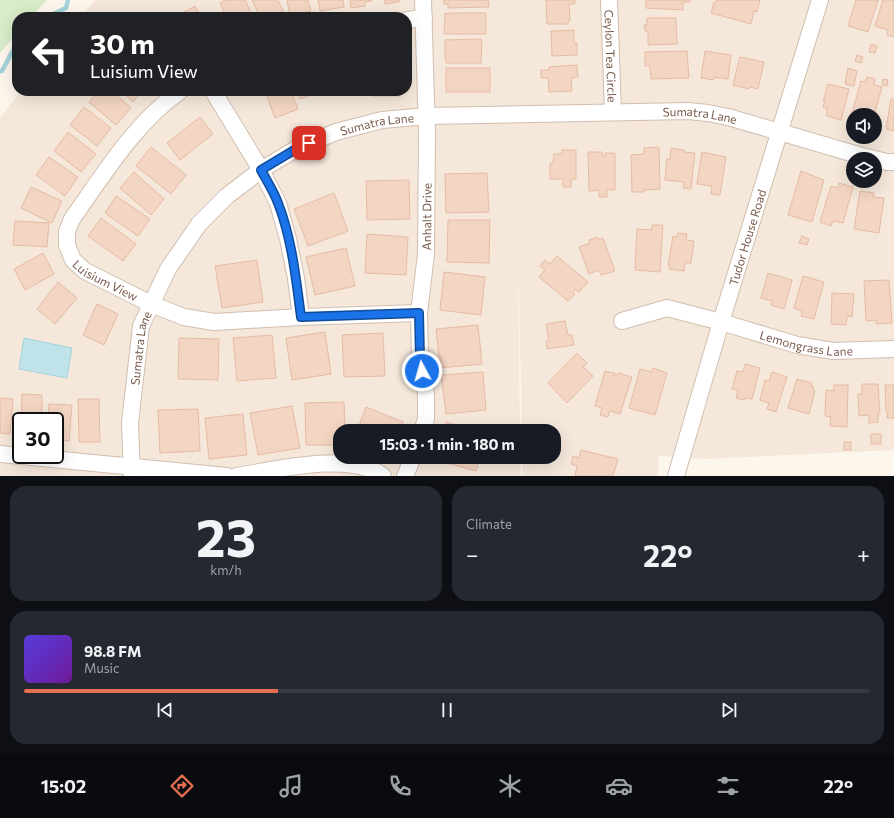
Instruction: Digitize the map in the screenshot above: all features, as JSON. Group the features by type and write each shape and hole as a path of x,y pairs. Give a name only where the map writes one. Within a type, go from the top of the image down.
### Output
{"street":[{"name":"Anhalt Drive","path":"423,0 427,116 426,254 419,313 420,359 426,394 426,419 424,424"},
{"name":"Ceylon Tea Circle","path":"609,0 613,112"},
{"name":"Tudor House Road","path":"676,476 721,322 820,0"},
{"path":"412,19 424,18"},
{"name":"Luisium View","path":"174,96 146,120 126,143 72,220 67,231 67,246 72,260 85,271 152,304 184,317 214,322 419,313"},
{"path":"216,96 261,170 278,203 288,239 296,278 301,317"},
{"name":"Sumatra Lane","path":"132,471 130,423 141,326 168,268 199,224 227,196 261,170 296,149 336,132 382,120 427,116 613,112 708,113 728,117 887,162 894,162"},
{"name":"Lemongrass Lane","path":"622,321 667,308 812,348 833,351 894,349"},
{"path":"0,454 132,471 228,476"},
{"path":"237,476 325,463 357,465 380,473 384,476"},
{"path":"405,476 411,464"}],"shaded area":[{"path":"95,0 894,0 894,450 704,459 659,456 658,476 523,476 522,464 561,464 561,424 522,424 518,255 520,424 333,424 333,464 520,464 521,476 0,476 0,118 17,96 412,96 412,12 85,12"}],"green space":[{"path":"0,0 47,0 36,12 12,12 12,39 0,53"}],"water":[{"path":"24,338 72,348 67,378 19,369"}],"building":[{"path":"225,0 245,0 251,12 224,12 220,3"},
{"path":"252,0 278,0 284,12 258,12"},
{"path":"287,0 308,0 311,11 289,12"},
{"path":"318,0 343,0 344,7 320,11"},
{"path":"350,0 372,1 365,2 365,6 351,8"},
{"path":"384,0 399,0 399,2 385,4"},
{"path":"444,0 488,0 489,7 448,8 448,4 444,4"},
{"path":"546,0 575,0 575,4 569,4 570,21 568,21 568,24 547,24"},
{"path":"646,0 690,0 690,2 683,2 683,10 646,8"},
{"path":"717,0 760,0 757,12 754,11 751,24 711,13 714,2"},
{"path":"856,0 878,0 868,32 848,26"},
{"path":"883,0 894,0 894,37 887,35 888,30 875,26"},
{"path":"195,6 198,12 184,12"},
{"path":"486,13 486,34 444,34 445,14"},
{"path":"647,18 676,18 677,44 648,45 648,31 645,31 644,25 647,25"},
{"path":"574,30 574,43 577,43 577,55 552,56 551,31"},
{"path":"445,40 482,40 481,63 446,63"},
{"path":"871,44 877,46 875,53 869,52"},
{"path":"687,51 689,78 651,79 650,66 645,66 645,52"},
{"path":"705,51 731,55 728,79 714,77 714,80 701,78"},
{"path":"857,55 863,57 861,63 855,61"},
{"path":"740,57 764,62 758,89 750,87 749,89 733,85"},
{"path":"577,65 578,77 571,78 572,91 549,92 548,78 541,78 541,70 549,70 549,67"},
{"path":"446,68 490,68 490,92 446,92"},
{"path":"848,68 857,71 854,86 845,84"},
{"path":"867,77 875,79 874,85 882,87 876,108 853,108 861,81 865,82"},
{"path":"883,79 888,80 887,86 882,85"},
{"path":"828,84 849,89 841,120 827,116 827,108 823,107 825,101 823,101"},
{"path":"94,96 118,96 131,108 116,125 89,102"},
{"path":"126,96 138,96 133,102"},
{"path":"267,96 293,96 298,109 275,118"},
{"path":"299,96 308,96 300,99"},
{"path":"891,99 894,99 894,131 886,129"},
{"path":"84,107 111,128 97,146 70,125"},
{"path":"200,117 213,134 180,160 167,143"},
{"path":"68,132 96,154 81,172 54,151"},
{"path":"151,147 186,175 171,194 136,166"},
{"path":"659,147 660,189 644,190 644,192 632,192 631,155 644,154 644,148"},
{"path":"671,148 684,150 684,152 695,153 691,189 683,188 684,182 665,180 667,159 670,159"},
{"path":"562,150 576,150 576,179 571,179 571,187 563,187 563,179 550,179 550,163 553,163 554,154 562,154"},
{"path":"588,152 602,152 602,156 605,156 605,153 615,153 615,190 607,190 607,197 599,197 599,190 589,191"},
{"path":"702,152 726,157 720,195 711,194 712,186 697,184"},
{"path":"49,157 78,177 65,196 36,175"},
{"path":"801,171 824,180 812,222 788,215"},
{"path":"134,172 164,199 151,215 120,188"},
{"path":"487,173 489,212 446,213 445,174"},
{"path":"409,180 410,219 367,220 366,181"},
{"path":"839,183 846,185 846,188 853,188 843,223 833,221 831,226 820,222 831,186 838,188"},
{"path":"31,187 62,201 52,223 21,208"},
{"path":"860,191 874,193 873,197 884,198 879,233 854,229"},
{"path":"334,193 348,231 308,246 294,209"},
{"path":"116,196 150,219 138,236 105,213"},
{"path":"101,218 136,244 123,261 88,236"},
{"path":"448,220 490,220 489,263 447,262"},
{"path":"15,221 49,223 47,247 13,245"},
{"path":"652,225 663,225 660,272 635,270 637,229 652,230"},
{"path":"678,233 687,234 686,240 694,241 691,263 685,263 684,271 669,269 670,265 668,265 673,236 677,237"},
{"path":"367,234 408,237 406,275 365,273"},
{"path":"802,236 809,239 807,245 799,243"},
{"path":"598,237 599,240 603,238 615,271 601,275 599,270 589,274 579,247 590,243 589,240"},
{"path":"346,248 355,286 315,295 306,257"},
{"path":"43,253 54,274 25,290 14,269"},
{"path":"557,256 588,282 579,292 575,289 573,292 575,294 568,301 539,277 545,270 540,266 545,260 550,264"},
{"path":"257,260 263,302 222,308 215,266"},
{"path":"444,272 485,277 481,315 440,310"},
{"path":"768,273 792,280 784,309 771,305 772,301 761,298"},
{"path":"803,276 824,282 814,319 801,316 802,311 794,308"},
{"path":"889,280 892,323 876,324 876,320 866,321 864,281"},
{"path":"58,282 77,298 55,324 37,309"},
{"path":"832,293 854,294 852,317 847,316 846,325 831,324"},
{"path":"97,304 118,314 104,345 83,335"},
{"path":"565,321 568,335 572,335 574,345 547,349 546,341 549,341 546,324"},
{"path":"478,325 482,364 440,368 438,360 441,360 441,357 439,357 436,329"},
{"path":"325,332 331,374 292,380 286,338"},
{"path":"383,333 385,376 344,377 342,335"},
{"path":"272,335 276,378 237,381 233,338"},
{"path":"179,338 219,339 218,380 178,379"},
{"path":"577,353 587,363 583,367 593,376 567,403 548,383"},
{"path":"745,364 760,368 752,399 745,398 744,400 736,398 738,390 732,389 737,371 743,372"},
{"path":"653,368 667,373 655,415 629,408 640,369 651,372"},
{"path":"605,371 615,373 614,376 617,376 618,373 632,377 620,414 610,411 608,417 600,415 602,408 595,406"},
{"path":"483,372 486,410 446,414 441,375"},
{"path":"772,372 787,377 776,412 767,409 769,403 760,400 765,380 769,381"},
{"path":"797,379 812,383 811,387 814,387 813,390 815,391 809,414 788,408"},
{"path":"862,384 878,384 880,414 878,414 878,422 869,423 869,415 859,416 858,394 862,394"},
{"path":"834,385 848,385 847,427 830,426 831,417 825,416 826,390 834,391"},
{"path":"885,385 894,385 894,418 887,418"},
{"path":"22,394 42,395 42,412 21,412"},
{"path":"0,398 13,399 10,434 0,433"},
{"path":"78,399 99,399 100,442 79,442"},
{"path":"344,402 345,424 333,424 333,445 306,445 305,403"},
{"path":"49,404 72,405 69,441 64,440 64,412 49,412"},
{"path":"292,406 300,448 258,455 250,413"},
{"path":"366,407 403,422 402,424 360,424"},
{"path":"198,409 200,451 160,453 158,410"},
{"path":"243,414 247,455 209,459 205,418"},
{"path":"871,434 881,434 881,444 871,444"},
{"path":"844,442 851,442 851,450 844,450"},
{"path":"581,450 618,459 613,476 575,476 577,466 571,464 573,456 579,458"},
{"path":"451,464 478,464 476,471"}],"waterway":[{"path":"58,12 66,8 68,0"},
{"path":"0,71 2,71 12,52"}],"route":[{"path":"309,143 261,170 278,203 288,239 296,278 301,317 419,313 420,359 422,371"}]}
